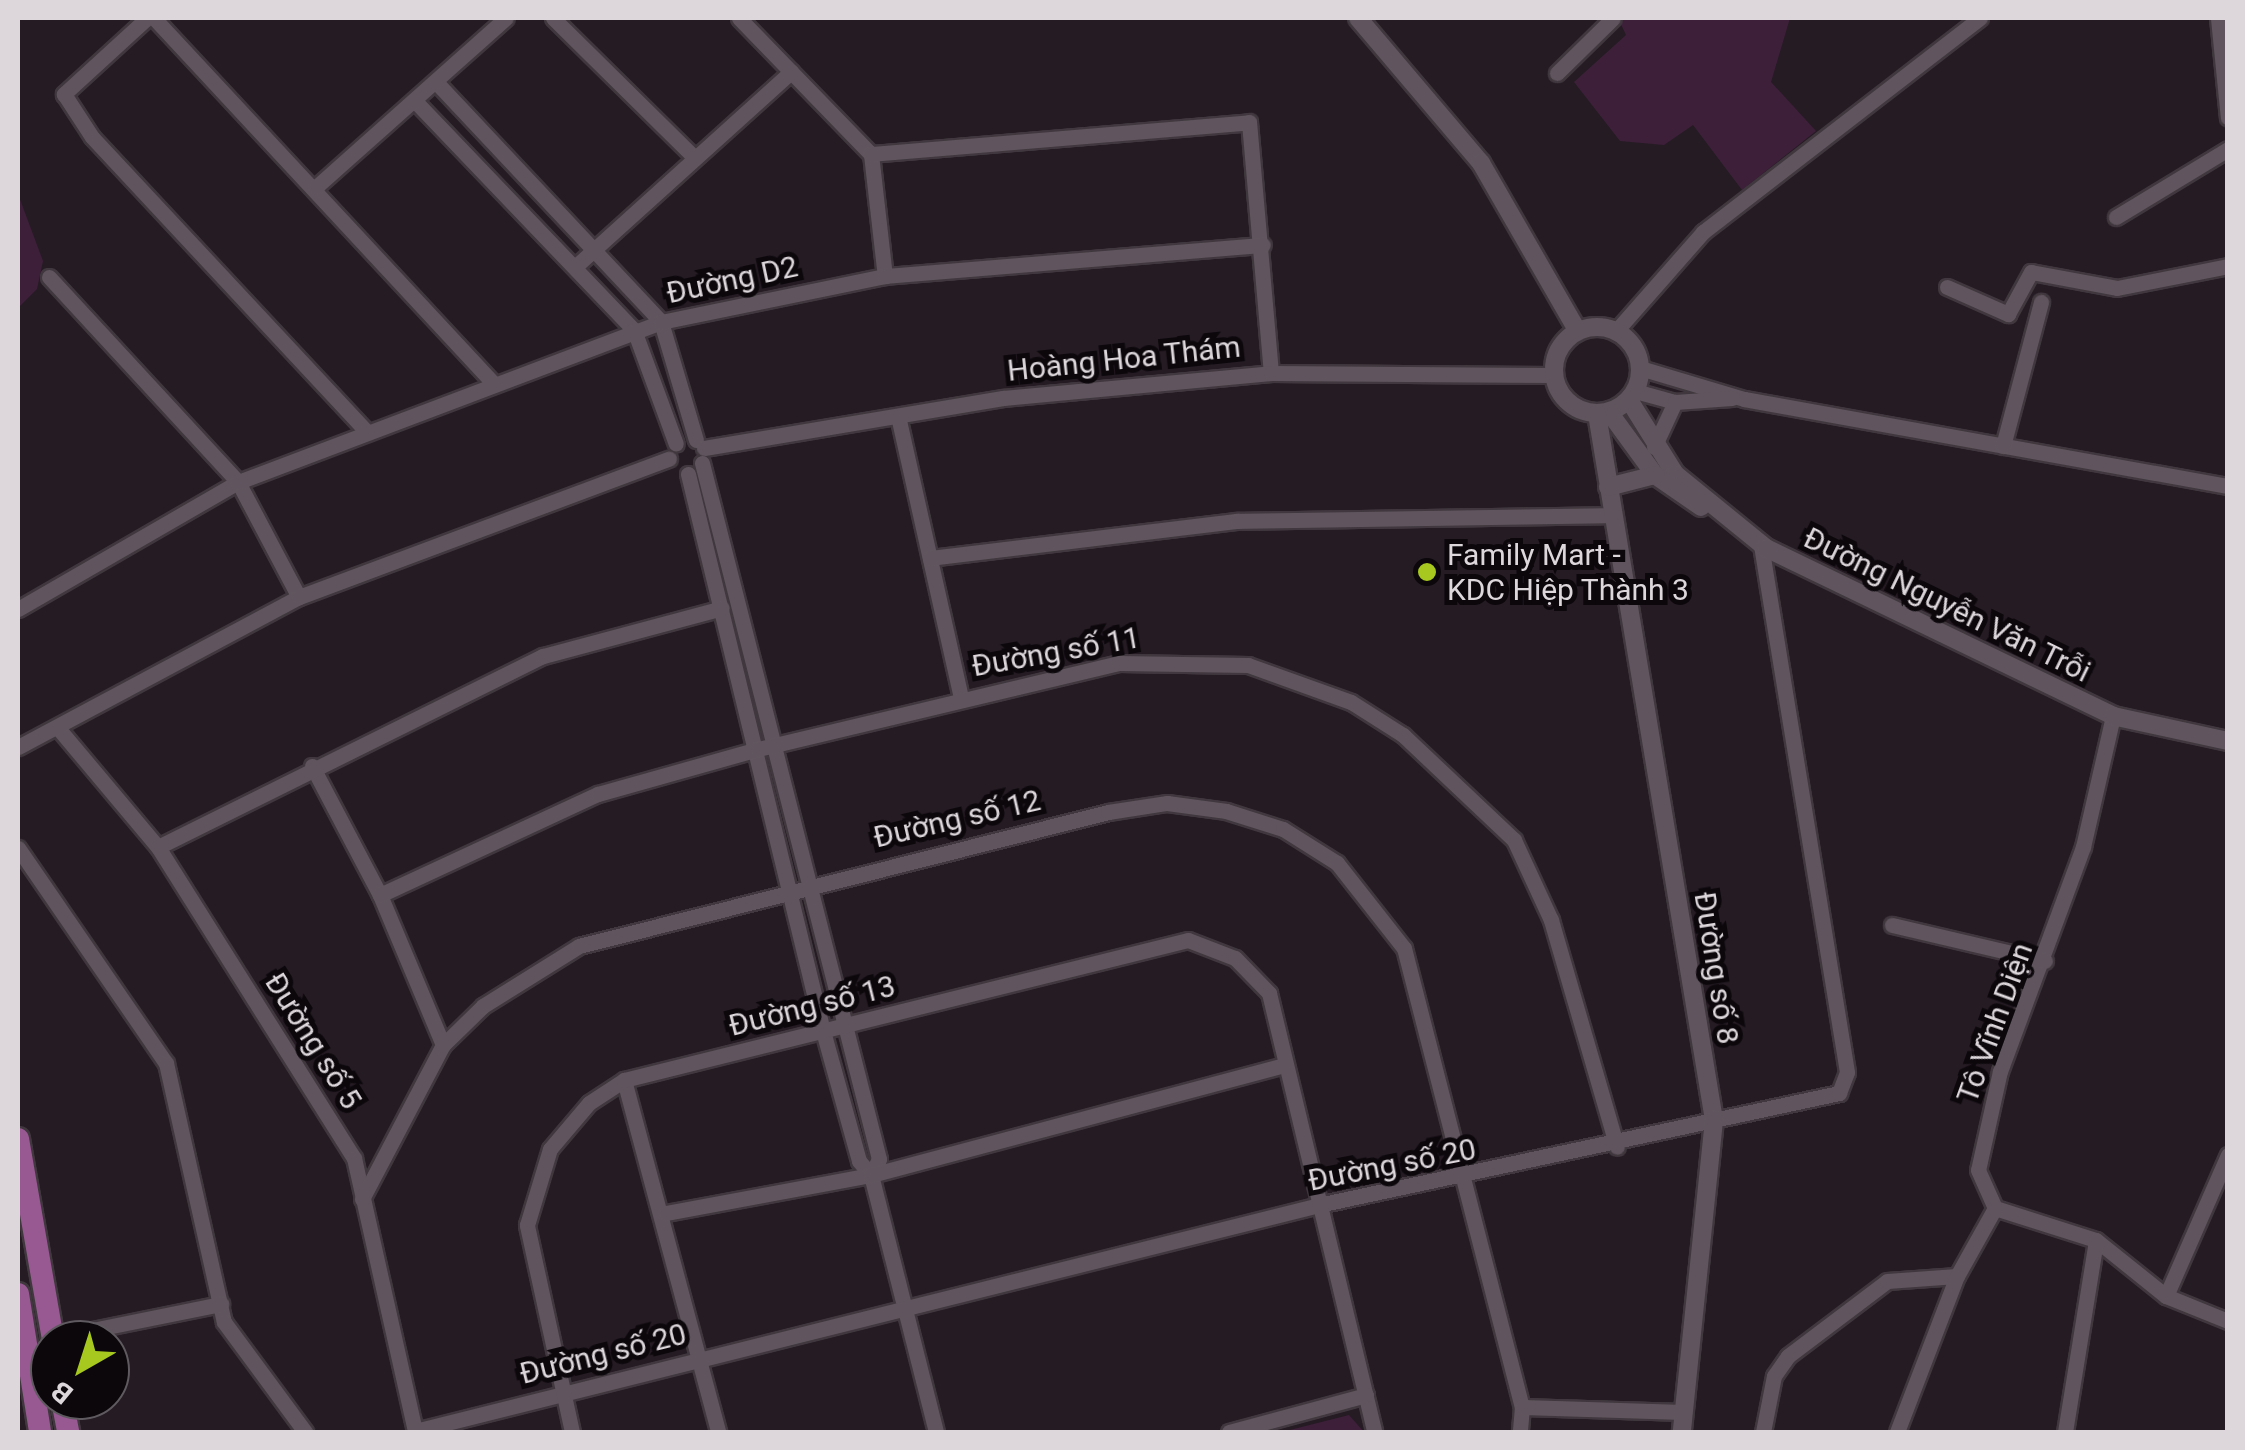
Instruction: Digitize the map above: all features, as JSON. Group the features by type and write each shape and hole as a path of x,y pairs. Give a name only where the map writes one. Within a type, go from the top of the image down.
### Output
{"main road":[{"path":"18,1139 50,1320"},
{"path":"18,1294 40,1432"}],"street":[{"path":"364,430 92,137 64,94 150,18 316,187 492,382"},
{"path":"316,187 506,18"},
{"path":"553,18 695,158"},
{"path":"739,18 870,154 884,276"},
{"path":"1358,18 1481,163 1578,330"},
{"path":"1556,72 1613,18"},
{"path":"1736,398 1675,402 1632,396 1603,413 1563,398 1553,375 1558,349 1578,330 1616,330 1703,232 1980,18"},
{"path":"2218,18 2227,47 2228,118"},
{"path":"576,266 790,72"},
{"path":"436,82 498,152 594,246 661,322 701,451 879,1159 871,1175"},
{"path":"415,101 634,330 673,451 688,474 758,749 822,1031 859,1161 871,1175 901,1310 936,1432"},
{"path":"870,154 1249,122 1264,245 1271,373"},
{"path":"2116,217 2228,149"},
{"path":"484,169 498,152"},
{"name":"Đường D2","path":"18,608 238,482 364,430 661,322 884,276 1264,245"},
{"path":"1947,287 2008,314 2031,272 2117,288 2228,266"},
{"path":"49,277 238,482 299,597"},
{"path":"2003,446 2041,302"},
{"path":"1616,330 1640,368 1736,398 2228,486"},
{"path":"1632,396 1640,368"},
{"name":"Hoàng Hoa Thám","path":"673,451 701,451 898,416 1271,373 1553,375"},
{"name":"Đường Nguyễn Văn Trỗi","path":"1632,396 1654,446 1712,510"},
{"path":"1654,446 1675,402"},
{"name":"Đường Nguyễn Văn Trỗi","path":"1603,413 1655,475 1761,545 2113,716 2228,741"},
{"name":"Đường số 8","path":"1603,413 1608,487 1714,1120 1682,1432"},
{"path":"898,416 961,697"},
{"path":"18,747 299,597 673,451"},
{"path":"688,474 701,451"},
{"path":"1608,487 1655,475"},
{"path":"930,558 1237,521 1614,515"},
{"name":"Đường số 20","path":"415,1432 1323,1204 1462,1181 1617,1147 1714,1120 1819,1100 1847,1084 1761,545"},
{"path":"158,847 312,766 543,656 722,608"},
{"name":"Đường số 11","path":"380,895 598,794 758,749 961,697 1119,663 1248,665 1351,702 1403,735 1514,840 1551,920 1617,1147"},
{"name":"Tô Vĩnh Diện","path":"1995,1208 1978,1170 1986,1127 2045,961 2113,716"},
{"name":"Đường số 5","path":"58,728 158,847 354,1158 415,1432"},
{"path":"312,766 380,895 442,1045"},
{"name":"Đường số 12","path":"362,1198 442,1045 483,1006 579,946 809,882 1167,803 1283,829 1337,863 1404,948 1522,1407 1520,1432"},
{"path":"18,848 166,1063 221,1304 238,1349 305,1432"},
{"path":"1892,924 2045,961"},
{"name":"Đường số 13","path":"572,1432 527,1225 534,1188 550,1149 624,1080 1188,940 1235,958 1269,992 1284,1065 1323,1204 1374,1432"},
{"path":"666,1213 871,1175 1284,1065"},
{"path":"624,1080 666,1213 718,1432"},
{"path":"2166,1296 2228,1155"},
{"path":"1898,1432 1957,1276 1995,1208 2096,1240 2166,1296 2228,1321"},
{"path":"2065,1432 2096,1240"},
{"path":"1764,1432 1774,1376 1818,1330 1887,1281 1957,1276"},
{"path":"130,1322 221,1304"},
{"path":"1229,1432 1366,1396"},
{"path":"1522,1407 1684,1412"}],"shaded area":[{"path":"1618,18 1790,18 1771,82 1816,131 1742,190 1693,125 1664,145 1620,141 1574,82 1626,35"},
{"path":"18,194 43,261 37,289 18,308"},
{"path":"1349,1415 1364,1432 1282,1432"}],"place":[{"name":"Family Mart - KDC Hiệp Thành 3","path":"1427,572"}]}
